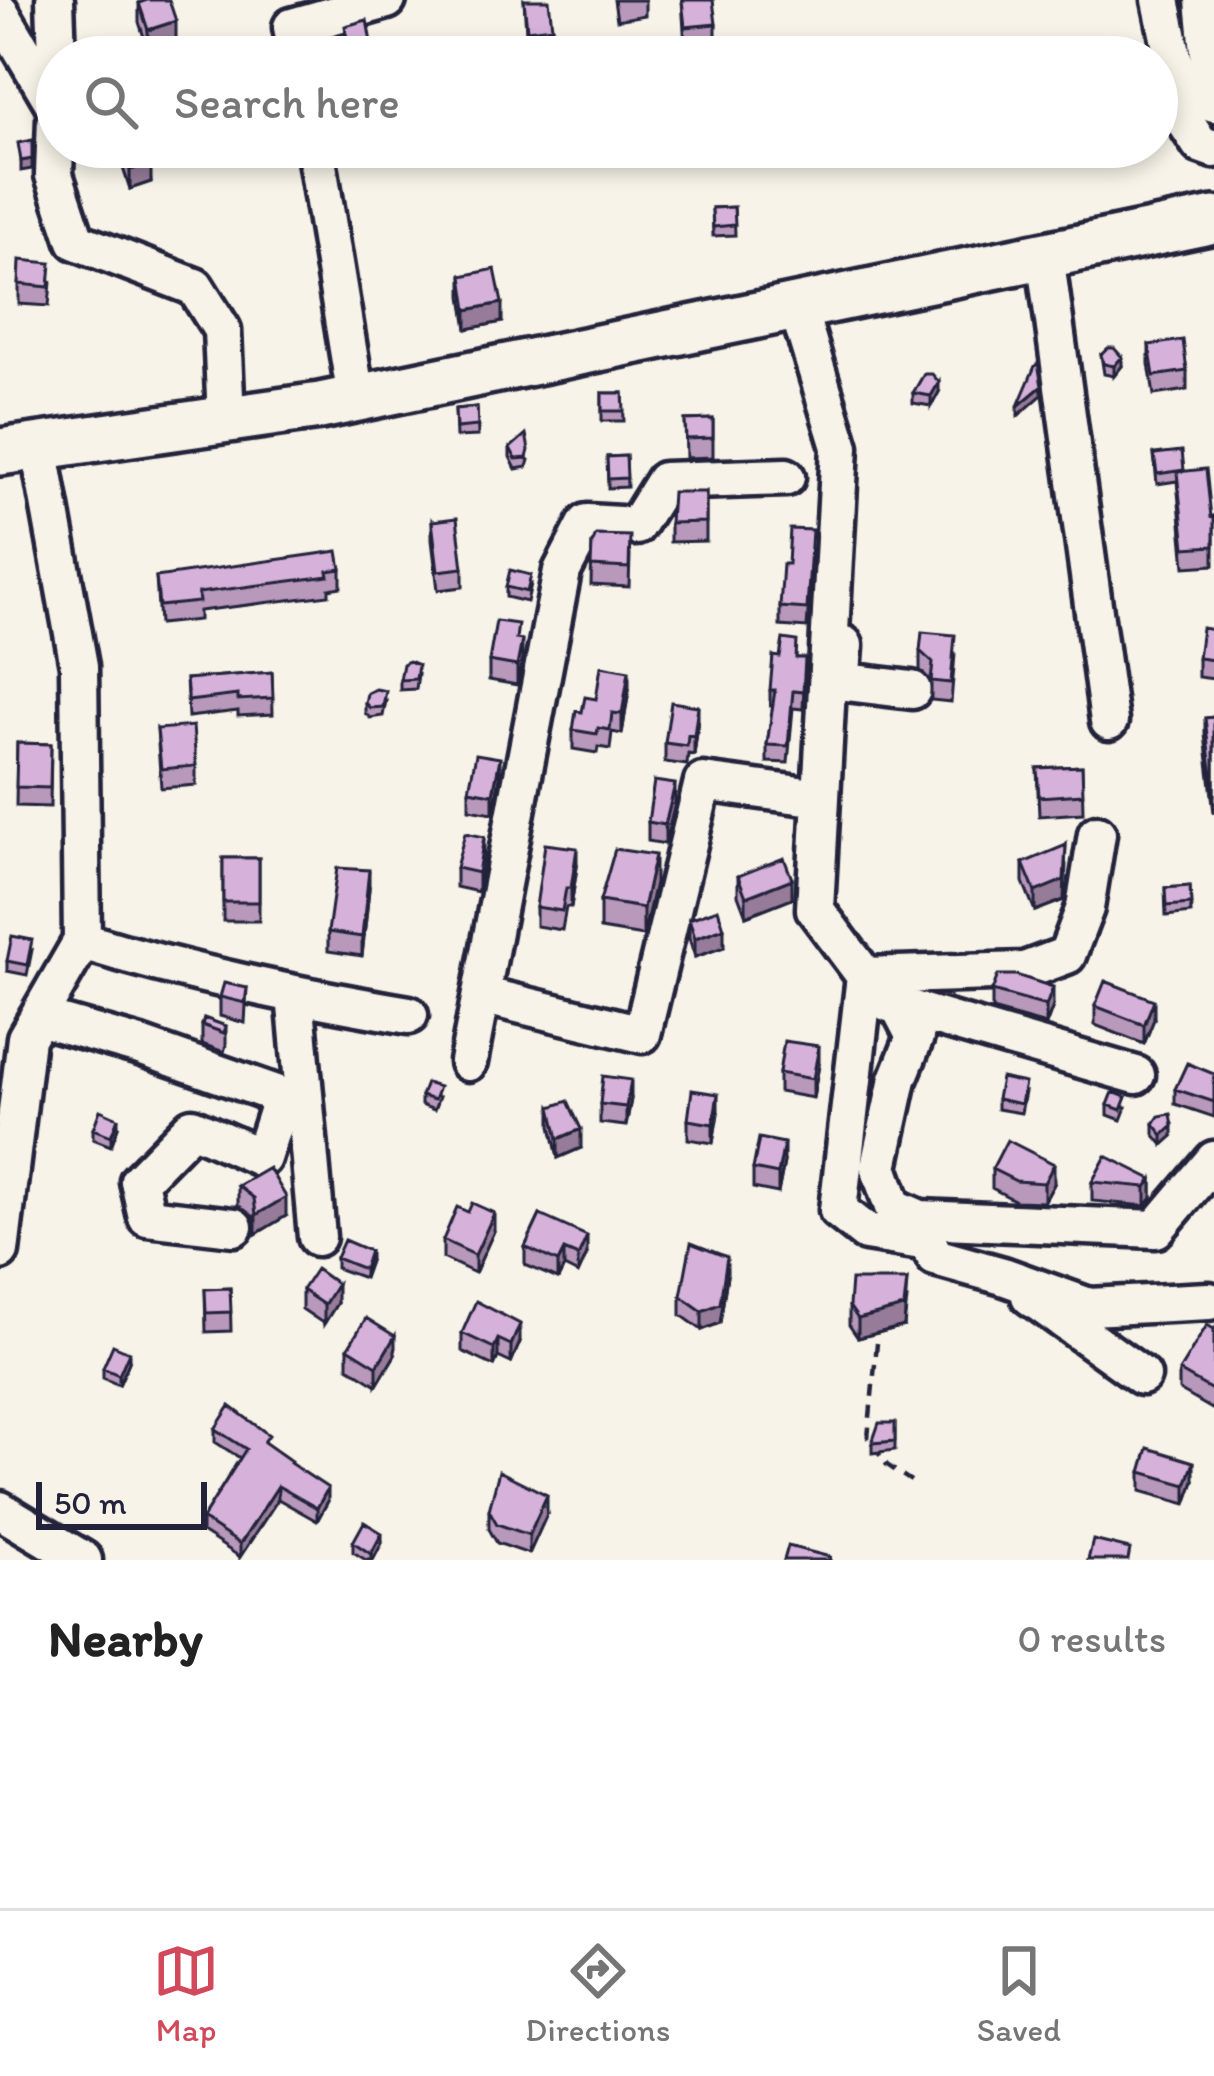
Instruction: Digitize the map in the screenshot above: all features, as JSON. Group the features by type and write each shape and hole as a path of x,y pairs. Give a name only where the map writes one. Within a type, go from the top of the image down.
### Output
{"main road":[{"path":"19,449 356,398 1214,220"}],"street":[{"path":"55,0 56,36"},
{"path":"294,36 292,26 387,0"},
{"path":"1161,0 1169,36"},
{"path":"1204,0 1214,103"},
{"path":"0,12 36,73"},
{"path":"1178,81 1187,124 1200,144 1214,149"},
{"path":"54,168 76,241 195,287 222,330 226,419"},
{"path":"318,168 356,398"},
{"path":"1045,255 1109,721"},
{"path":"797,306 840,447 815,909 864,985 899,1006 1136,1075"},
{"path":"0,1251 26,1038 82,940 79,666 19,449"},
{"path":"468,1062 562,571 587,523 636,526 664,481 786,477"},
{"path":"839,478 856,489 842,675 846,682 912,690"},
{"path":"481,995 642,1034 703,782 821,798"},
{"path":"864,985 1024,971 1067,955 1085,908 1097,835"},
{"path":"82,940 151,962 409,1016"},
{"path":"864,985 838,1210 866,1232 928,1242 935,1257 1089,1307 1209,1301"},
{"path":"295,995 317,1237"},
{"path":"899,1006 915,1036 898,1078 879,1167 893,1207 920,1219 1156,1229 1214,1160"},
{"path":"38,1017 140,1046 282,1096 262,1159 192,1127 140,1181 147,1217 234,1227"},
{"path":"1004,1276 1086,1340 1142,1376"},
{"path":"0,1510 83,1560"}],"path":[{"path":"877,1343 868,1438 887,1466 911,1481"}],"building":[{"path":"169,0 176,21 148,30 139,3"},
{"path":"524,0 549,0 552,27 527,30"},
{"path":"682,0 713,0 716,24 685,27"},
{"path":"367,20 370,36 347,36 345,26"},
{"path":"32,140 32,159 21,161 18,143"},
{"path":"734,207 735,225 713,227 712,208"},
{"path":"20,260 51,263 49,287 19,284"},
{"path":"495,269 502,303 467,310 462,276"},
{"path":"1183,340 1187,371 1154,376 1149,345"},
{"path":"1108,348 1122,357 1114,366 1104,364 1101,355"},
{"path":"1038,363 1042,386 1018,406 1035,366"},
{"path":"924,374 932,374 939,382 931,396 913,393"},
{"path":"602,393 623,393 624,411 602,411"},
{"path":"477,407 478,426 456,428 455,409"},
{"path":"713,419 713,438 686,439 685,420"},
{"path":"526,434 527,458 516,459 510,448"},
{"path":"1182,451 1184,470 1157,474 1154,454"},
{"path":"626,456 627,478 608,479 607,457"},
{"path":"1206,469 1214,546 1185,548 1177,472"},
{"path":"672,492 706,492 706,522 670,523"},
{"path":"457,518 463,568 438,571 432,521"},
{"path":"790,529 812,530 807,609 780,607"},
{"path":"596,535 630,536 629,568 591,566"},
{"path":"338,551 341,569 328,571 329,576 198,593 199,602 159,606 156,577"},
{"path":"510,570 531,575 527,592 506,587"},
{"path":"496,621 518,624 516,639 522,640 517,666 489,661"},
{"path":"1202,628 1214,630 1214,660 1198,658"},
{"path":"922,632 955,635 951,683 931,681 933,663 920,651"},
{"path":"783,639 797,641 796,658 805,658 803,692 793,691 788,746 767,745 775,690 770,690 773,656 780,657"},
{"path":"403,664 418,665 416,679 400,680"},
{"path":"601,666 629,671 622,714 612,713 610,730 598,728 597,734 573,730 576,711 582,712 585,697 596,699"},
{"path":"272,672 273,698 238,700 238,695 188,701 186,679"},
{"path":"386,691 383,707 370,708 365,703 367,693"},
{"path":"671,702 698,706 694,736 688,735 687,746 665,743"},
{"path":"1214,717 1214,796 1205,718"},
{"path":"193,726 196,766 161,769 157,729"},
{"path":"17,743 51,744 50,788 16,787"},
{"path":"476,754 500,758 493,794 469,790"},
{"path":"1082,766 1083,794 1039,797 1037,768"},
{"path":"654,781 675,784 665,825 648,822"},
{"path":"465,833 484,837 478,873 456,868"},
{"path":"545,844 577,848 562,911 536,907"},
{"path":"1066,845 1064,880 1035,892 1023,863"},
{"path":"615,849 655,855 643,908 600,901"},
{"path":"223,858 259,858 259,902 223,902"},
{"path":"784,858 792,879 746,897 738,876"},
{"path":"337,868 369,870 362,937 328,932"},
{"path":"1190,886 1191,904 1166,906 1165,888"},
{"path":"718,909 724,928 695,938 689,919"},
{"path":"12,936 32,940 27,965 7,961"},
{"path":"998,975 1016,975 1053,987 1046,1006 992,991"},
{"path":"1105,981 1154,1000 1144,1025 1095,1006"},
{"path":"224,983 247,988 245,1003 220,997"},
{"path":"204,1018 226,1026 224,1033 202,1025"},
{"path":"784,1041 819,1046 813,1079 779,1073"},
{"path":"1187,1063 1214,1074 1214,1102 1175,1089"},
{"path":"603,1076 631,1080 626,1107 600,1104"},
{"path":"1001,1078 1025,1083 1021,1104 997,1099"},
{"path":"426,1083 439,1087 434,1100 421,1096"},
{"path":"692,1090 718,1094 713,1124 688,1120"},
{"path":"1113,1092 1126,1097 1121,1110 1108,1105"},
{"path":"568,1101 581,1129 558,1139 551,1107"},
{"path":"100,1110 118,1118 111,1136 93,1129"},
{"path":"1171,1114 1173,1126 1163,1135 1154,1124 1159,1116"},
{"path":"759,1138 784,1143 778,1174 753,1169"},
{"path":"1007,1140 1054,1164 1044,1183 1016,1181 992,1169"},
{"path":"1106,1156 1152,1179 1146,1187 1092,1182"},
{"path":"269,1168 286,1197 256,1215 254,1198 238,1186"},
{"path":"472,1203 494,1213 475,1255 443,1240 457,1207 468,1212"},
{"path":"540,1215 587,1236 578,1256 564,1250 558,1262 525,1247"},
{"path":"344,1240 370,1251 364,1269 336,1258"},
{"path":"691,1243 727,1257 720,1304 702,1311 681,1296"},
{"path":"316,1269 337,1284 324,1305 302,1290"},
{"path":"851,1280 907,1280 904,1307 858,1319 849,1306"},
{"path":"230,1288 231,1312 206,1313 205,1289"},
{"path":"476,1301 520,1324 511,1345 498,1339 494,1348 462,1333"},
{"path":"366,1318 395,1336 377,1366 348,1348"},
{"path":"1207,1325 1214,1329 1212,1390 1179,1371"},
{"path":"113,1345 129,1352 119,1375 103,1368"},
{"path":"230,1406 269,1435 264,1442 328,1488 317,1508 278,1486 240,1544 202,1519 246,1449 215,1429"},
{"path":"879,1423 895,1423 895,1441 872,1443"},
{"path":"1148,1448 1194,1462 1186,1485 1141,1472"},
{"path":"499,1471 547,1495 529,1535 497,1524 489,1510"},
{"path":"364,1522 382,1533 371,1554 353,1542"},
{"path":"1093,1540 1130,1549 1128,1560 1088,1560"},
{"path":"788,1546 830,1557 830,1560 784,1560"}]}
